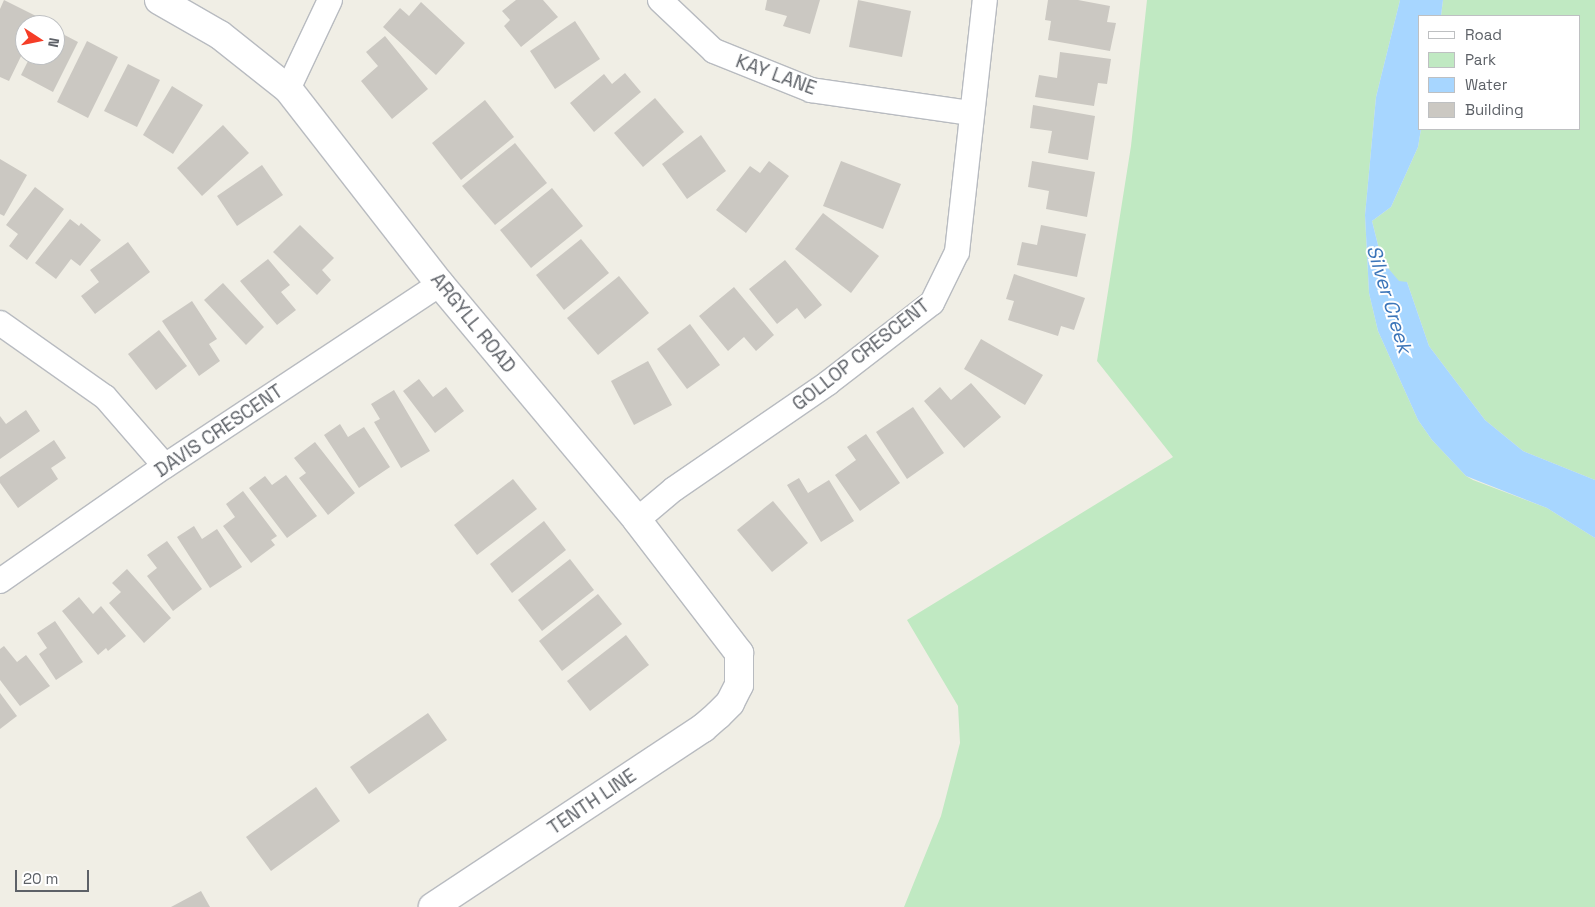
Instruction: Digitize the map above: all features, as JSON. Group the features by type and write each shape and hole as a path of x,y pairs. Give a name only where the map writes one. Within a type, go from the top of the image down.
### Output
{"street":[{"name":"ARGYLL ROAD","path":"159,0 220,35 288,89 440,284 637,520 739,653 738,685"},
{"path":"288,89 330,0"},
{"name":"KAY LANE","path":"660,0 714,51 811,90 971,112"},
{"name":"GOLLOP CRESCENT","path":"637,520 674,490 828,383 932,303 957,252 971,112 985,0"},
{"name":"DAVIS CRESCENT","path":"0,581 165,466 440,284"},
{"path":"0,323 105,398 165,466"},
{"name":"TENTH LINE","path":"433,907 703,728 730,703 738,685"}],"green space":[{"path":"1147,0 1400,0 1376,97 1365,215 1369,293 1378,331 1418,420 1432,440 1466,476 1547,508 1595,538 1595,907 904,907 941,816 960,743 958,706 907,620 1173,457 1097,361 1131,146"},
{"path":"1443,0 1595,0 1595,480 1523,451 1485,420 1429,346 1407,282 1399,282 1382,261 1372,221 1391,207 1418,147 1421,130 1580,130 1580,15 1441,15"}],"water":[{"name":"Silver Creek","path":"1400,0 1443,0 1441,15 1418,15 1418,130 1421,130 1418,147 1391,207 1372,221 1382,261 1399,281 1407,282 1429,346 1485,420 1523,451 1595,480 1595,538 1547,508 1466,476 1432,440 1418,420 1378,331 1369,293 1365,215 1376,97"}],"building":[{"path":"4,0 34,15 15,15 15,65 17,65 9,81 0,77 0,9"},
{"path":"516,0 543,0 558,17 521,47 504,26 510,20 502,11"},
{"path":"767,0 820,0 810,34 783,26 787,16 765,10"},
{"path":"858,0 911,11 902,57 849,47"},
{"path":"1048,0 1078,0 1110,6 1107,22 1116,23 1110,51 1048,40 1051,21 1045,20"},
{"path":"421,2 465,43 436,75 383,27 400,8 409,16"},
{"path":"575,21 600,59 555,89 530,51"},
{"path":"65,35 78,42 53,92 21,75 26,65 65,65"},
{"path":"385,36 428,89 392,119 361,81 378,66 366,52"},
{"path":"87,41 118,57 88,118 57,102"},
{"path":"1060,52 1111,59 1107,84 1098,83 1094,106 1035,97 1039,75 1057,78"},
{"path":"128,64 160,80 137,127 104,111"},
{"path":"625,73 641,92 594,132 570,103 604,74 612,84"},
{"path":"172,86 203,105 173,154 143,135"},
{"path":"655,98 684,132 643,167 614,133"},
{"path":"485,100 514,137 461,180 432,143"},
{"path":"1033,105 1095,116 1088,160 1048,153 1052,131 1030,128"},
{"path":"223,125 249,153 202,196 177,168"},
{"path":"701,135 726,171 687,199 662,164"},
{"path":"515,143 547,183 495,225 462,186"},
{"path":"0,159 27,175 4,216 0,214"},
{"path":"769,161 789,176 746,233 716,210 750,166 760,173"},
{"path":"841,161 901,184 883,229 823,206"},
{"path":"1032,161 1095,172 1087,217 1046,209 1049,191 1028,187"},
{"path":"262,165 283,195 237,226 217,196"},
{"path":"35,187 64,209 27,260 9,246 18,234 6,225"},
{"path":"552,188 583,226 531,268 500,230"},
{"path":"823,213 879,256 851,293 795,249"},
{"path":"70,219 79,226 81,223 101,240 80,266 71,259 56,279 35,263"},
{"path":"300,225 334,258 322,270 331,280 317,295 273,252"},
{"path":"1041,225 1086,234 1077,277 1017,265 1022,242 1037,245"},
{"path":"581,239 609,273 564,310 536,275"},
{"path":"128,242 150,272 95,314 81,296 99,282 90,270"},
{"path":"268,259 290,285 281,292 296,310 277,325 240,281"},
{"path":"785,260 822,305 805,319 797,308 777,324 749,289"},
{"path":"1014,274 1085,298 1074,330 1061,326 1058,336 1008,320 1014,301 1006,299"},
{"path":"619,276 649,313 598,355 567,318"},
{"path":"223,283 264,327 246,345 204,300"},
{"path":"734,287 774,335 756,351 744,337 728,351 699,316"},
{"path":"192,301 217,339 209,344 220,361 199,376 162,321"},
{"path":"690,324 720,365 687,389 657,349"},
{"path":"159,330 187,366 156,390 128,354"},
{"path":"981,339 1043,375 1025,405 964,369"},
{"path":"648,361 672,405 634,425 611,381"},
{"path":"419,379 433,397 446,387 464,411 435,433 403,391"},
{"path":"971,383 1001,417 964,448 924,401 940,387 951,400"},
{"path":"394,390 430,451 401,468 374,422 380,419 371,404"},
{"path":"913,407 944,453 907,479 876,432"},
{"path":"26,410 40,431 0,459 0,416 6,424"},
{"path":"340,424 348,437 364,427 390,467 359,488 324,435"},
{"path":"866,434 900,483 860,511 835,475 856,460 847,447"},
{"path":"54,440 66,458 51,468 58,479 18,508 0,483 0,477"},
{"path":"315,442 355,493 328,515 299,478 306,473 294,458"},
{"path":"286,475 317,516 287,538 249,488 265,476 272,485"},
{"path":"799,478 808,493 829,480 854,521 821,542 787,485"},
{"path":"513,479 537,509 477,555 454,525"},
{"path":"243,491 277,536 271,540 275,545 251,563 223,526 235,517 226,504"},
{"path":"773,501 808,543 772,572 737,530"},
{"path":"544,521 566,550 512,593 490,564"},
{"path":"194,526 202,539 217,529 242,567 210,588 177,537"},
{"path":"167,541 202,589 173,611 147,576 157,568 147,555"},
{"path":"570,559 594,590 542,631 518,600"},
{"path":"127,569 171,618 144,643 109,603 121,592 112,583"},
{"path":"598,594 622,624 562,671 539,641"},
{"path":"79,597 93,614 101,606 126,636 108,651 106,648 98,655 62,611"},
{"path":"55,621 83,662 56,680 39,654 47,648 37,633"},
{"path":"626,635 649,665 590,711 567,681"},
{"path":"4,646 17,662 26,655 50,686 20,706 0,680 0,649"},
{"path":"0,693 17,716 0,729"},
{"path":"428,713 447,740 369,794 350,767"},
{"path":"316,787 340,821 271,871 246,837"},
{"path":"201,891 210,907 171,907"}]}
